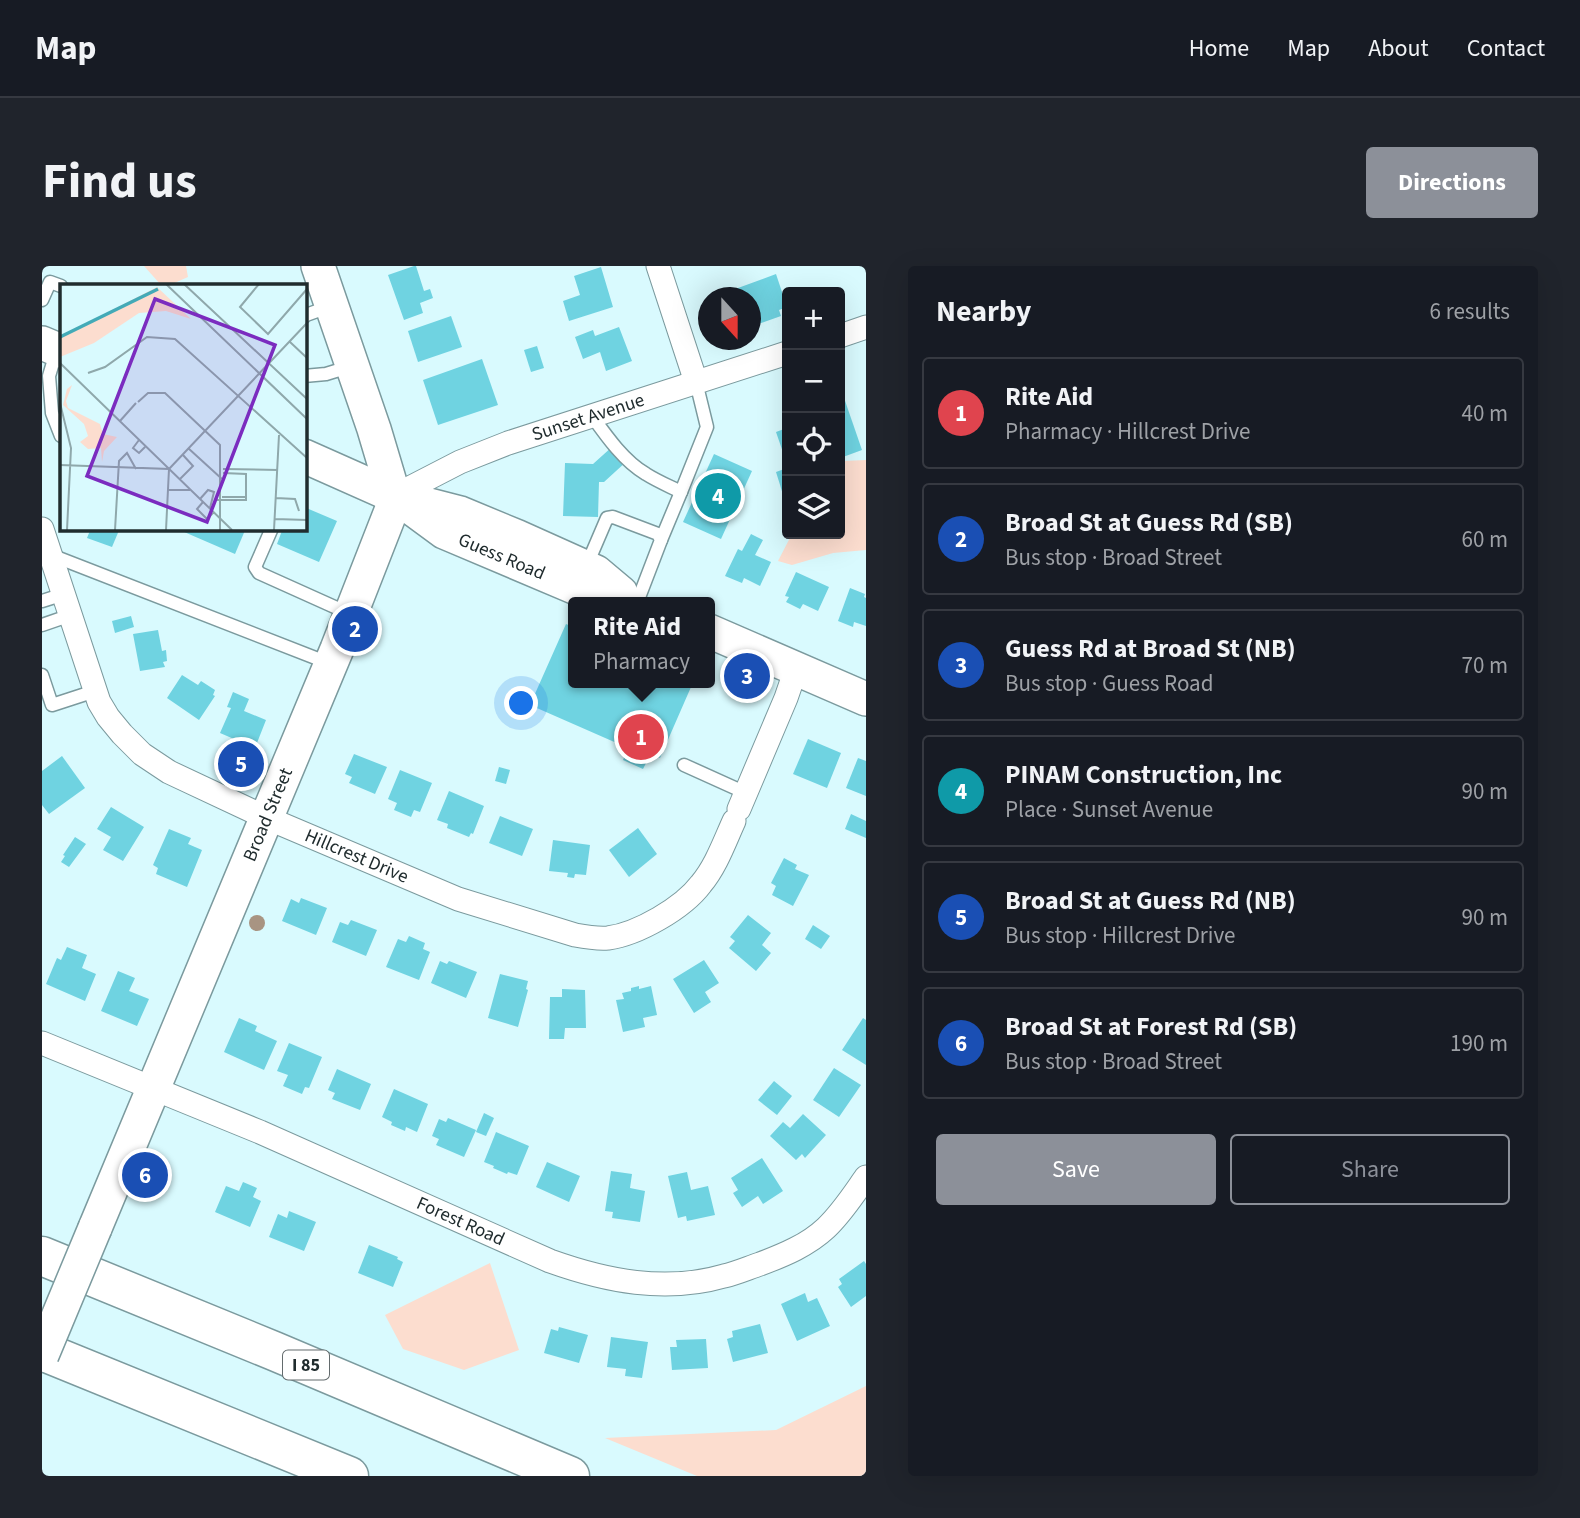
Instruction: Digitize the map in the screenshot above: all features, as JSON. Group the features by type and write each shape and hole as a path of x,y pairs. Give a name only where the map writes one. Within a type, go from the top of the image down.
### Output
{"highway":[{"name":"I 85","path":"42,1256 570,1476"},
{"path":"42,1353 349,1476"}],"main road":[{"path":"318,266 318,311 352,365 394,496"},
{"name":"Guess Road","path":"306,457 394,496 460,513 586,567 633,597"},
{"name":"Guess Road","path":"394,496 444,532 581,590 627,597"},
{"name":"Broad Street","path":"42,1353 331,664 391,511 394,496"},
{"path":"715,634 866,699"}],"street":[{"path":"658,266 696,382"},
{"path":"845,334 866,327"},
{"name":"Sunset Avenue","path":"394,496 460,462 508,443 782,355"},
{"name":"Hillcrest Drive","path":"42,529 95,691 108,716 142,754 169,772 267,818 458,899 591,938 608,938 647,925 691,896 712,868 740,808 796,669"},
{"name":"Forest Road","path":"42,1043 260,1132 550,1261 592,1275 631,1282 680,1284 703,1281 780,1257 806,1244 826,1228 866,1177"}],"lane":[{"path":"42,300 50,282 60,286"},
{"path":"54,347 47,415 60,434"},
{"path":"306,376 326,374 352,365"},
{"path":"634,597 707,427 696,382"},
{"path":"592,416 633,464 644,473 681,492"},
{"path":"586,567 607,518 613,517 657,534 661,540"},
{"path":"271,530 255,567 259,573 350,614"},
{"path":"51,555 331,664"},
{"path":"42,601 67,604"},
{"path":"42,625 67,604"},
{"path":"42,675 52,705 95,691"},
{"path":"684,765 740,808"}],"shaded area":[{"path":"144,266 186,266 188,277 172,284 160,284"},
{"path":"866,460 866,550 833,553 792,565 778,561 789,539 845,539 845,461"},
{"path":"490,1263 519,1350 464,1370 403,1349 385,1315"},
{"path":"866,1386 866,1476 697,1476 605,1438 776,1430"}],"building":[{"path":"414,266 424,291 430,289 433,298 420,303 423,313 404,320 388,275"},
{"path":"601,267 613,307 569,321 563,301 580,295 574,276"},
{"path":"776,274 782,292 782,309 779,310 781,316 761,323 761,287 741,287"},
{"path":"451,316 462,347 418,362 408,331"},
{"path":"619,327 632,361 606,371 600,352 583,359 575,337 593,330 595,336"},
{"path":"537,346 544,368 531,372 524,350"},
{"path":"482,359 498,405 438,425 423,380"},
{"path":"845,401 862,450 845,456"},
{"path":"782,430 782,449 776,432"},
{"path":"613,446 627,461 604,482 599,482 598,517 563,516 565,463 593,464"},
{"path":"714,454 752,471 721,539 683,522"},
{"path":"782,470 782,491 776,472"},
{"path":"306,508 337,521 319,562 277,544 282,530 306,530"},
{"path":"90,530 119,530 112,547 87,538"},
{"path":"180,530 245,530 235,554"},
{"path":"751,534 763,540 755,555 771,562 760,586 744,578 742,583 725,576 738,549 742,551"},
{"path":"796,572 829,587 818,611 803,604 800,609 786,602 789,597 785,596"},
{"path":"850,588 865,594 866,626 854,622 853,627 838,621"},
{"path":"131,616 134,627 115,633 112,621"},
{"path":"566,624 568,688 691,688 660,758 651,753 643,769 623,760 628,748 530,705"},
{"path":"158,630 162,651 166,650 167,661 163,662 165,667 140,671 133,634"},
{"path":"182,675 198,685 201,681 215,690 215,696 199,720 167,698"},
{"path":"233,692 249,699 244,711 266,720 255,748 220,733 231,708 227,707"},
{"path":"808,739 841,753 827,788 793,774"},
{"path":"354,754 387,767 375,794 349,783 352,777 345,774"},
{"path":"62,756 85,788 49,814 42,805 42,771"},
{"path":"858,758 866,761 866,796 846,788"},
{"path":"499,767 510,770 506,784 495,781"},
{"path":"400,770 432,783 420,812 414,810 411,817 394,810 397,803 388,799"},
{"path":"449,791 484,806 473,834 469,837 447,828 448,824 437,820"},
{"path":"111,807 144,827 123,861 103,850 111,837 97,829"},
{"path":"851,814 866,821 866,838 845,829"},
{"path":"500,816 533,829 522,856 489,843"},
{"path":"638,828 657,854 629,877 609,850"},
{"path":"169,829 191,838 188,844 202,850 187,887 156,874 158,868 153,865"},
{"path":"75,837 86,844 69,867 61,862"},
{"path":"553,840 590,845 586,875 575,874 574,878 567,877 568,873 549,871"},
{"path":"784,858 797,865 795,869 809,875 793,906 772,895 776,886 771,883"},
{"path":"301,898 327,908 316,935 282,921 291,899 299,903"},
{"path":"748,915 771,933 762,945 771,953 756,971 729,948 735,941 730,937"},
{"path":"351,920 377,930 366,956 332,942 340,922 348,925"},
{"path":"813,925 830,936 821,949 805,939"},
{"path":"409,936 425,943 423,949 430,952 419,980 386,967 398,939 406,942"},
{"path":"67,947 87,955 82,968 96,974 85,1001 46,984 57,958 61,960"},
{"path":"704,960 719,983 705,992 711,1002 694,1013 673,979"},
{"path":"440,961 447,964 449,961 477,972 466,998 431,983"},
{"path":"118,971 135,978 129,991 149,999 137,1026 101,1011"},
{"path":"500,974 528,981 518,1027 488,1018"},
{"path":"639,986 639,989 651,986 657,1015 643,1018 645,1027 623,1032 616,1000 624,999 622,993"},
{"path":"562,989 585,990 586,1028 565,1028 564,1039 549,1039 550,997 562,997"},
{"path":"239,1018 257,1026 255,1031 277,1041 264,1070 224,1052"},
{"path":"863,1018 866,1020 866,1065 842,1050"},
{"path":"289,1043 322,1057 309,1088 305,1087 302,1094 283,1086 288,1075 277,1071"},
{"path":"834,1068 861,1085 839,1117 813,1100"},
{"path":"337,1069 371,1084 360,1110 332,1099 335,1093 328,1090"},
{"path":"774,1081 792,1096 777,1115 758,1100"},
{"path":"394,1089 428,1104 417,1132 406,1127 405,1131 391,1125 392,1122 382,1117"},
{"path":"484,1113 494,1118 486,1136 476,1132"},
{"path":"803,1114 826,1135 805,1158 802,1154 796,1160 770,1136 783,1122 790,1128"},
{"path":"448,1118 476,1130 464,1157 436,1145 439,1139 432,1136 439,1119 446,1122"},
{"path":"496,1132 529,1146 517,1175 507,1174 484,1162"},
{"path":"762,1158 783,1191 763,1204 758,1196 742,1207 733,1193 738,1190 731,1178"},
{"path":"547,1162 580,1176 569,1202 536,1187"},
{"path":"611,1171 632,1174 630,1188 645,1191 640,1222 612,1218 613,1212 605,1211"},
{"path":"687,1172 691,1190 708,1186 715,1215 687,1221 686,1216 678,1218 668,1176"},
{"path":"243,1182 257,1188 253,1197 261,1201 250,1227 215,1212 226,1186 239,1191"},
{"path":"289,1211 316,1222 304,1251 269,1237 278,1214 287,1218"},
{"path":"369,1245 398,1257 397,1259 403,1262 393,1287 358,1273"},
{"path":"864,1261 866,1296 851,1307 838,1287 842,1284 839,1279"},
{"path":"805,1293 808,1302 817,1298 830,1326 797,1341 781,1304"},
{"path":"760,1324 768,1353 733,1362 727,1339 733,1337 732,1331"},
{"path":"559,1327 588,1335 579,1363 544,1353 551,1329 558,1331"},
{"path":"611,1337 648,1342 642,1378 625,1376 626,1369 607,1367"},
{"path":"706,1339 708,1368 672,1370 670,1347 677,1347 676,1340"}],"place":[{"name":"PINAM Construction, Inc","path":"718,496"},
{"name":"Broad St at Guess Rd (SB)","path":"355,629"},
{"name":"Guess Rd at Broad St (NB)","path":"747,676"},
{"name":"Rite Aid","path":"641,737"},
{"name":"Broad St at Guess Rd (NB)","path":"241,764"},
{"name":"Broad St at Forest Rd (SB)","path":"145,1175"}]}
